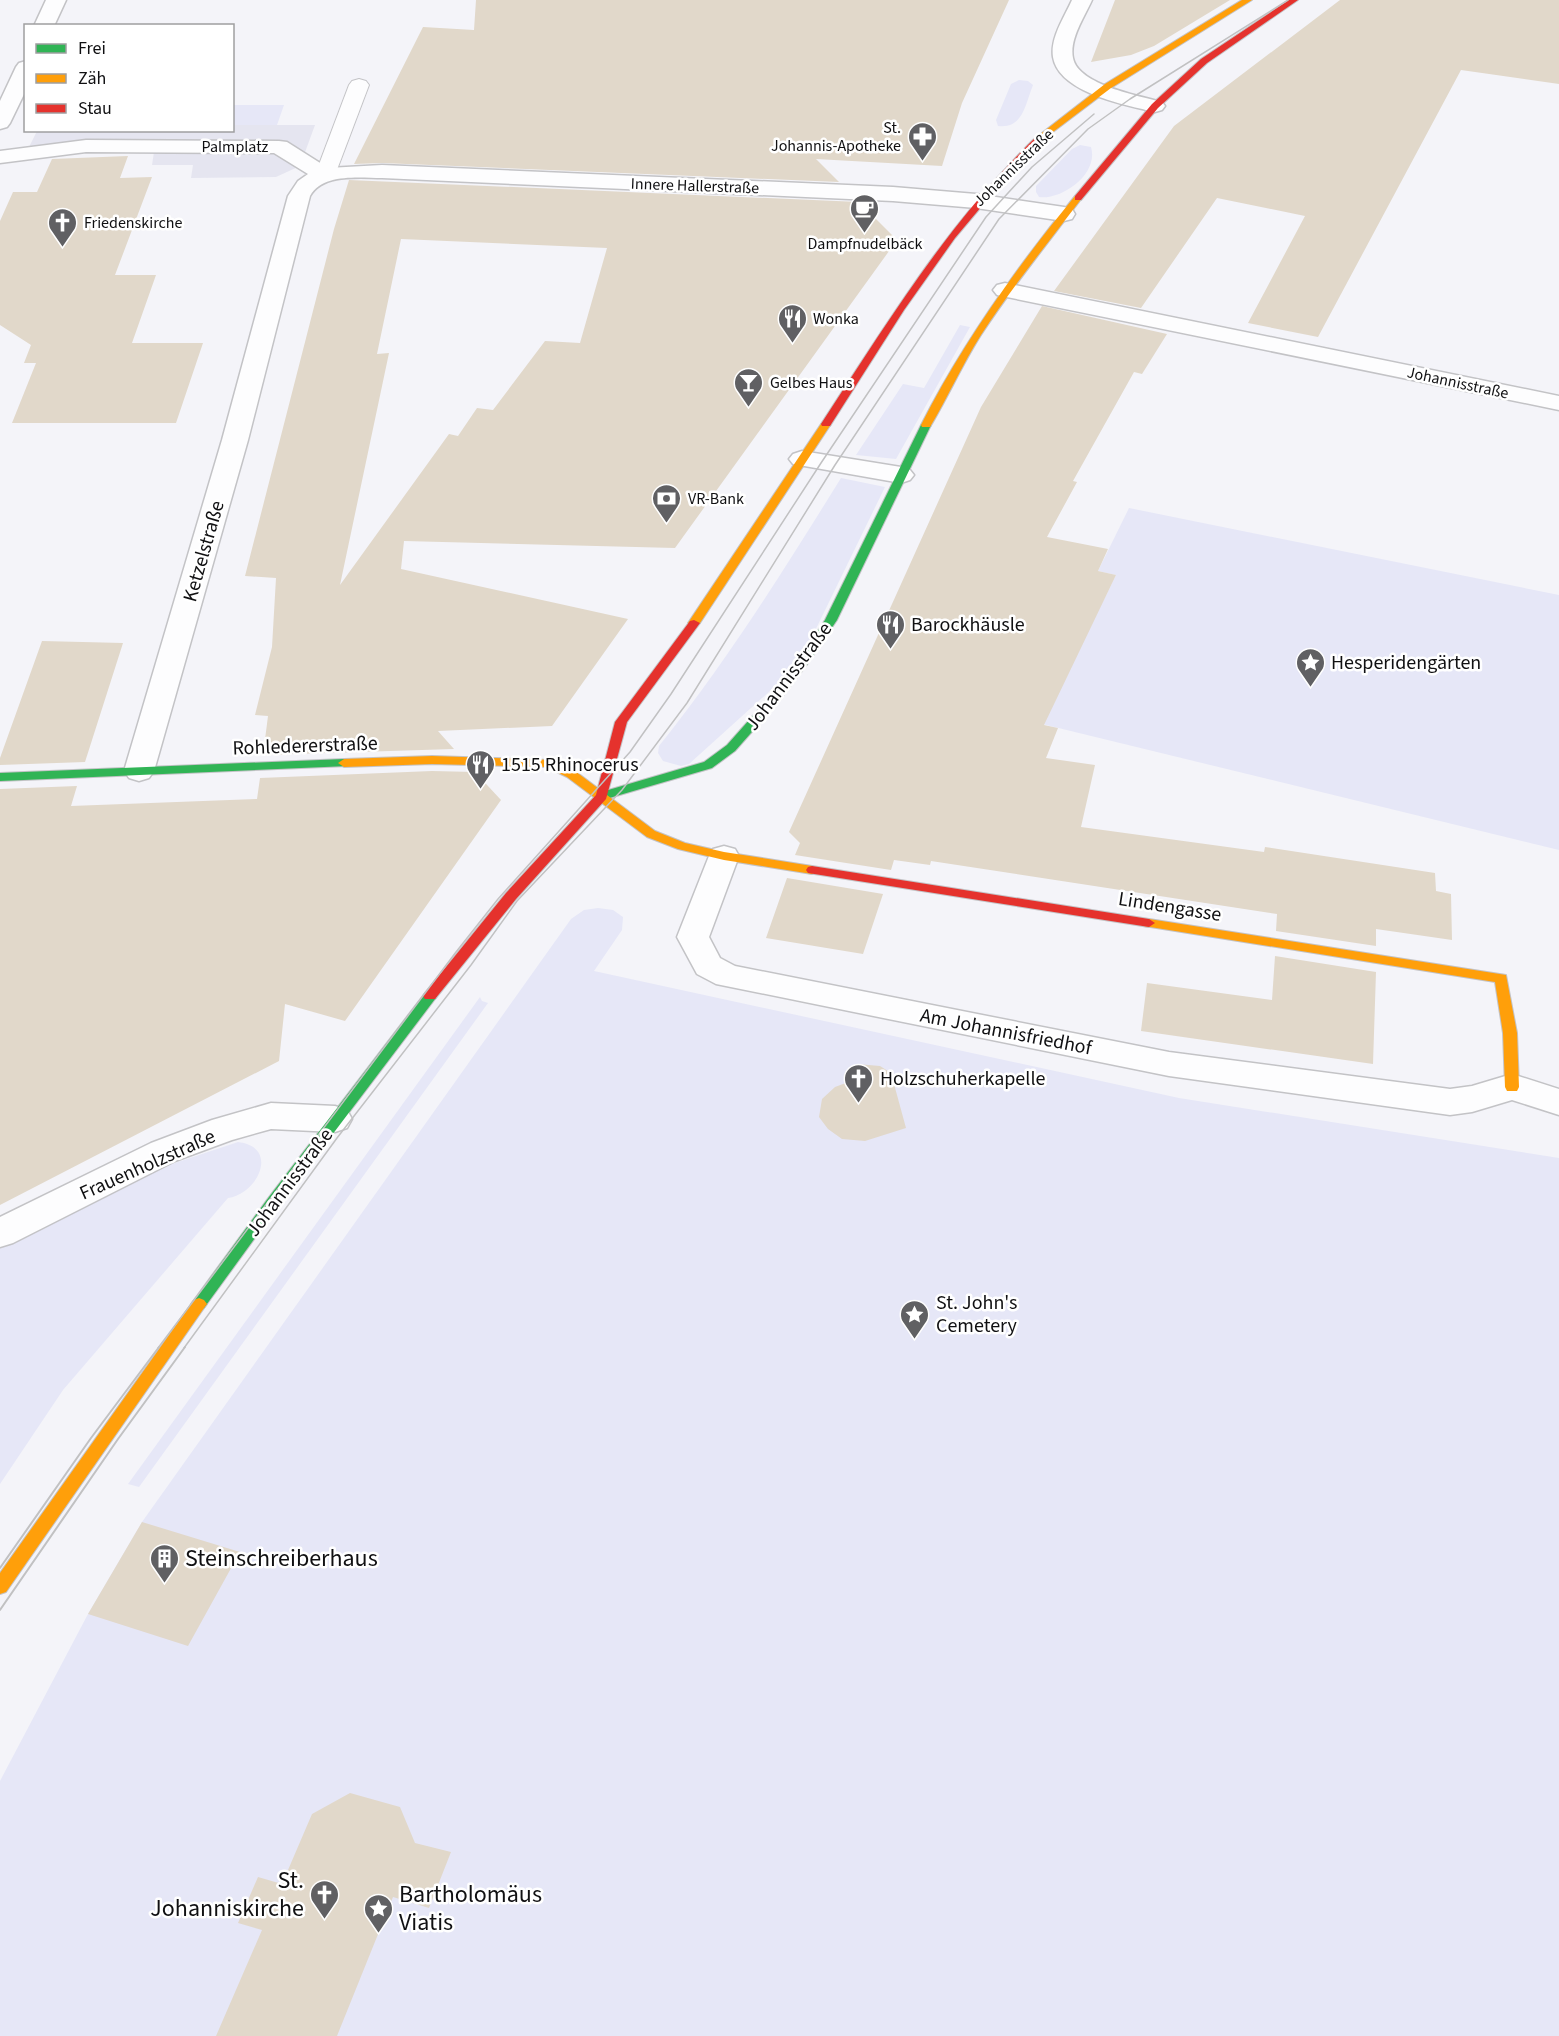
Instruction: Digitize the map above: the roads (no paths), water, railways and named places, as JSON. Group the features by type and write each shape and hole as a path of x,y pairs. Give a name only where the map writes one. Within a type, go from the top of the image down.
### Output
{"main road":[{"name":"Johannisstraße","path":"0,1587 116,1419 335,1119 468,948 531,873 602,796 621,722 672,655 942,248 976,201 1046,133 1102,90 1248,0"},
{"name":"Johannisstraße","path":"602,796 708,765 731,748 770,704 818,642 850,583 950,379 1005,290 1064,214 1155,106 1204,61 1294,0"},
{"name":"Rohledererstraße","path":"0,777 432,760 537,762 548,763 571,774 602,796"},
{"path":"602,796 651,834 682,846 724,856"},
{"name":"Lindengasse","path":"724,856 1502,978 1510,1033 1512,1087"}],"street":[{"path":"45,24 56,0"},
{"path":"1082,0 1065,45 1063,57 1066,67 1078,80 1155,106"},
{"path":"0,123 24,71"},
{"name":"Palmplatz","path":"0,157 86,146 279,147 326,174"},
{"name":"Innere Hallerstraße","path":"326,174 363,172 427,174 881,193 976,201 1064,214"},
{"name":"Ketzelstraße","path":"139,771 265,330 299,196 307,183 326,174"},
{"name":"Johannisstraße","path":"1005,290 1559,403"},
{"path":"802,459 901,475"},
{"name":"Am Johannisfriedhof","path":"724,856 693,937 708,966 727,976 1169,1064 1450,1102 1472,1099 1512,1087"},
{"path":"1512,1087 1559,1102"},
{"name":"Frauenholzstraße","path":"0,1233 163,1152 224,1129 270,1116 335,1119"}],"lane":[{"path":"326,174 360,85"}],"tram line":[{"path":"184,1348 337,1138 471,965 517,901 622,790 687,703 835,465 999,219 1088,129 1130,99 1288,0"},
{"path":"158,1348 456,952 498,899 630,752 671,694 821,463 986,217 1032,167 1094,114"},
{"path":"0,1568 91,1438 159,1347"},
{"path":"0,1610 118,1439 185,1347"}],"place":[{"name":"St. Johannis-Apotheke","path":"922,162"},
{"name":"Dampfnudelbäck","path":"865,234"},
{"name":"Friedenskirche","path":"63,248"},
{"name":"Wonka","path":"792,344"},
{"name":"Gelbes Haus","path":"749,408"},
{"name":"VR-Bank","path":"667,524"},
{"name":"Barockhäusle","path":"890,650"},
{"name":"Hesperidengärten","path":"1310,688"},
{"name":"1515 Rhinocerus","path":"480,790"},
{"name":"Holzschuherkapelle","path":"859,1104"},
{"name":"St. John's Cemetery","path":"915,1340"},
{"name":"Steinschreiberhaus","path":"164,1584"},
{"name":"St. Johanniskirche","path":"325,1920"},
{"name":"Bartholomäus Viatis","path":"378,1934"}]}
